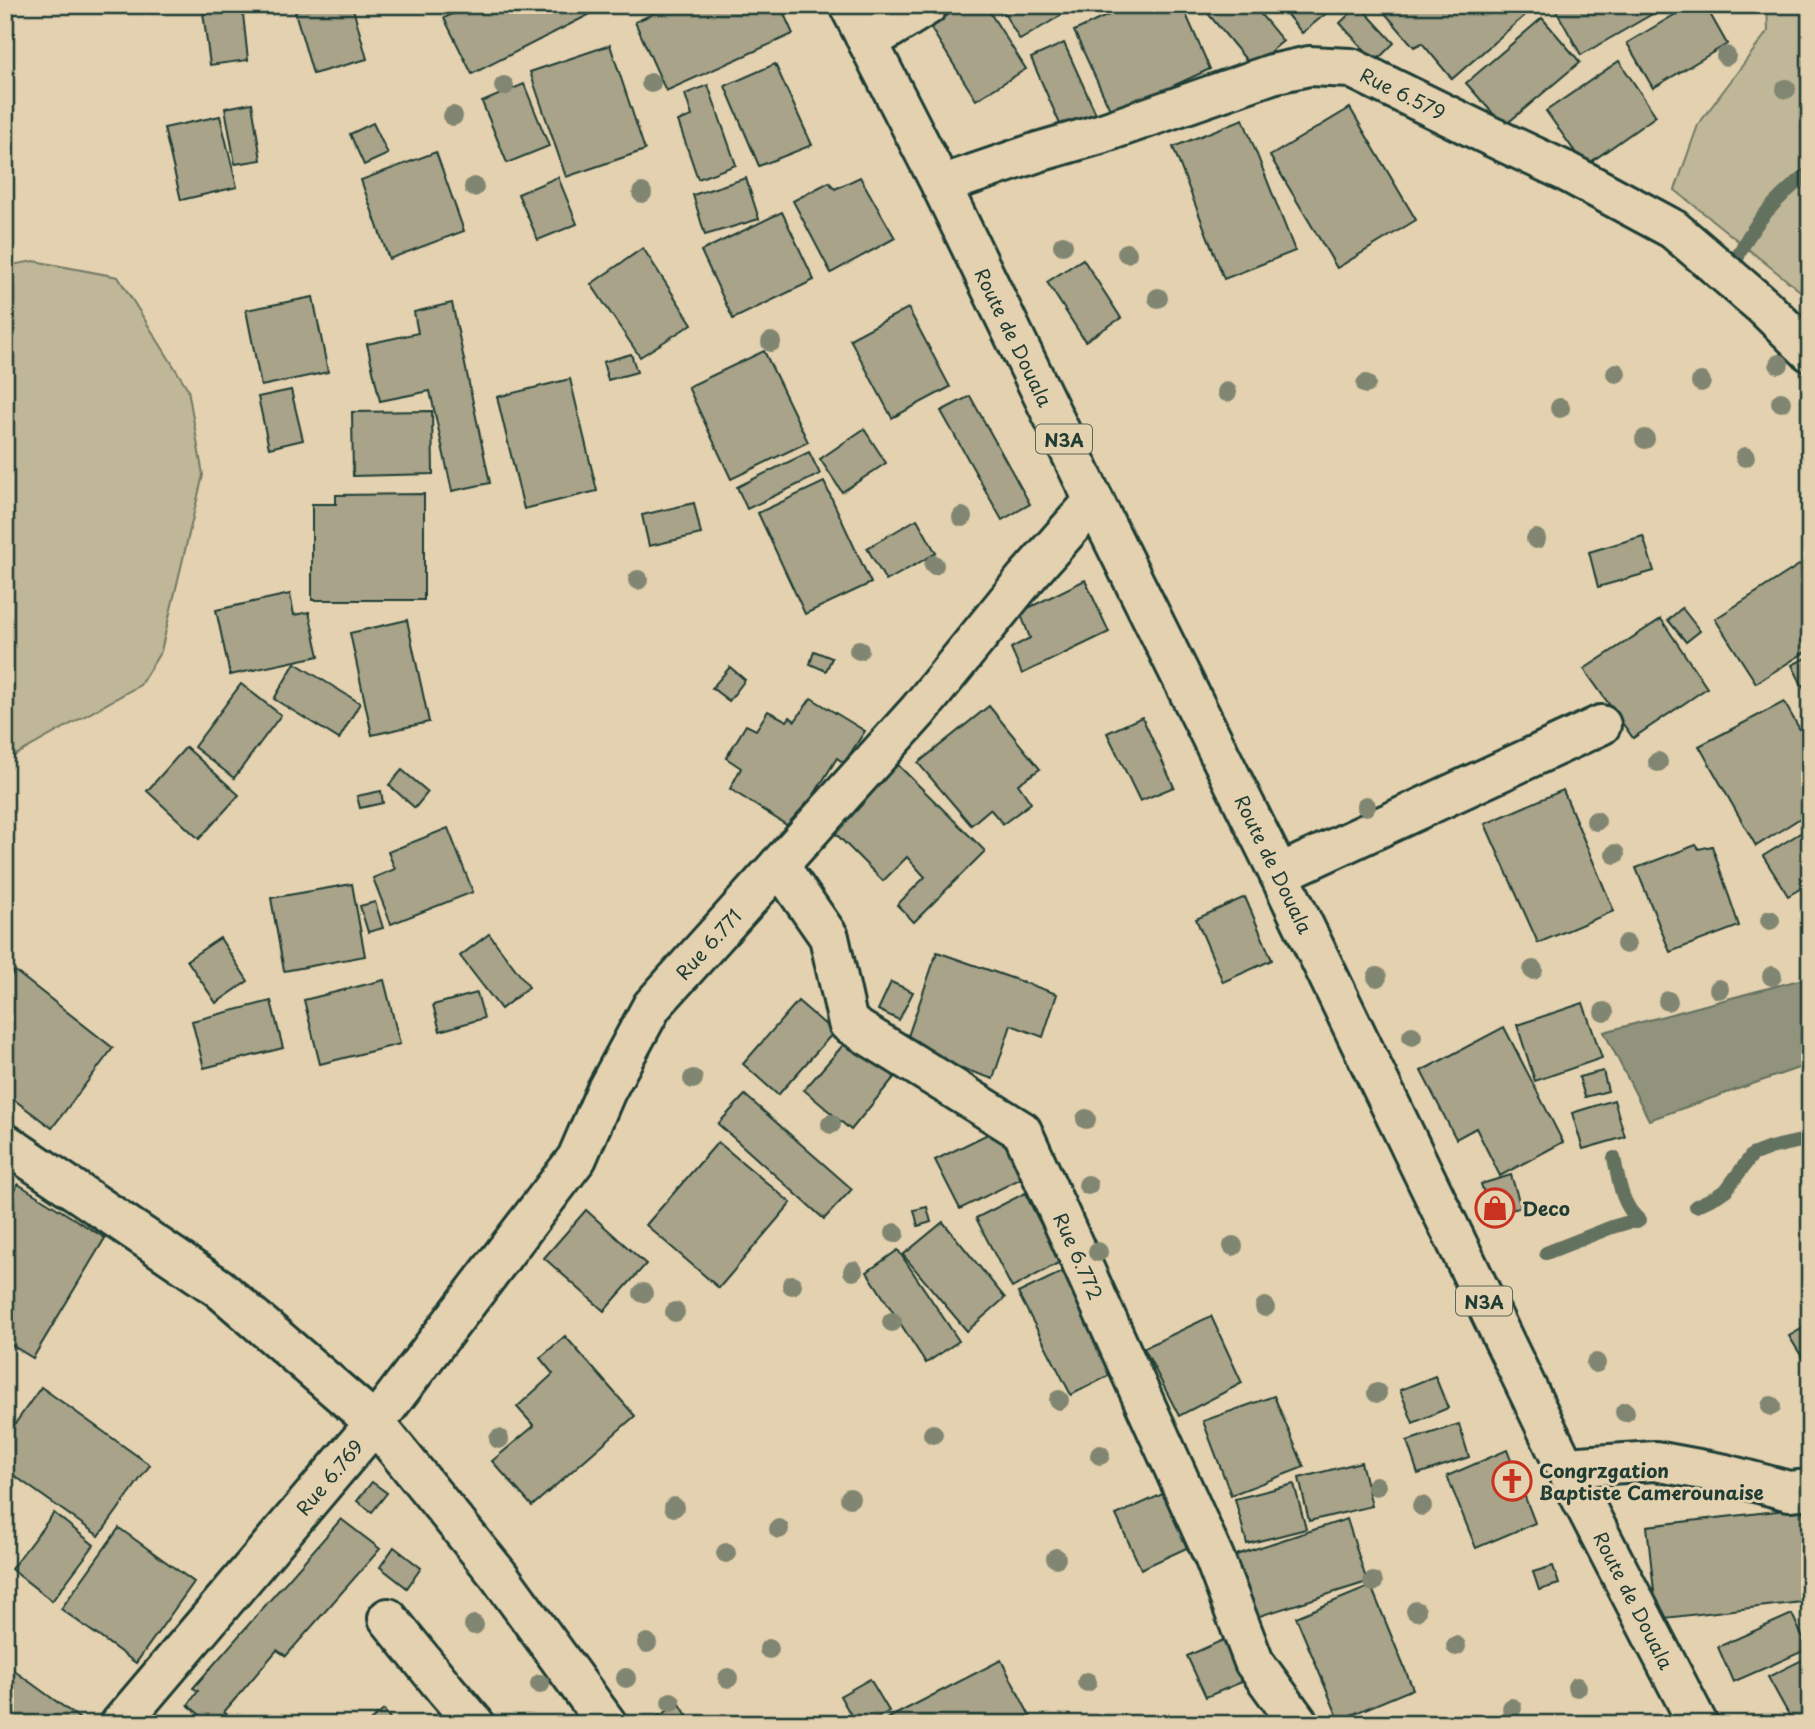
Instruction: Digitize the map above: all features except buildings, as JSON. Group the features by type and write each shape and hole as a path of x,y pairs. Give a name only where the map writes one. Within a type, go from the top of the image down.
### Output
{"main road":[{"name":"Route de Douala","path":"849,5 941,185 1279,874 1565,1467 1698,1724"},
{"path":"868,42 928,5"},
{"name":"Rue 6.579","path":"941,185 1100,134 1272,74 1309,66 1351,68 1565,171 1672,229 1763,306 1810,352"},
{"name":"Rue 6.771","path":"375,1423 577,1158 606,1091 652,1006 918,711 1025,579 1094,501"},
{"path":"1279,874 1601,725"},
{"name":"Rue 6.772","path":"779,865 829,937 848,1023 1022,1131 1214,1557 1254,1662 1299,1724"},
{"path":"5,1143 219,1288 375,1423"},
{"name":"Rue 6.769","path":"120,1724 375,1423 500,1577 607,1724"},
{"path":"1565,1467 1655,1461 1725,1474 1789,1491 1810,1489"},
{"path":"388,1618 475,1724"}],"shaded area":[{"path":"1767,5 1810,5 1810,299 1675,190 1698,125 1768,31"},
{"path":"34,261 118,277 188,389 203,475 161,651 140,685 12,757 5,758 5,266"},
{"path":"1810,977 1810,1064 1649,1120 1604,1032"}],"waterway":[{"path":"1732,275 1752,231 1773,205 1810,172"},
{"path":"1696,1206 1727,1189 1752,1155 1810,1139"},
{"path":"1614,1158 1624,1199 1639,1220"},
{"path":"1546,1253 1612,1227 1637,1222"}],"place":[{"name":"Deco","path":"1495,1208"},
{"name":"Congrzgation Baptiste Camerounaise","path":"1512,1481"}]}
